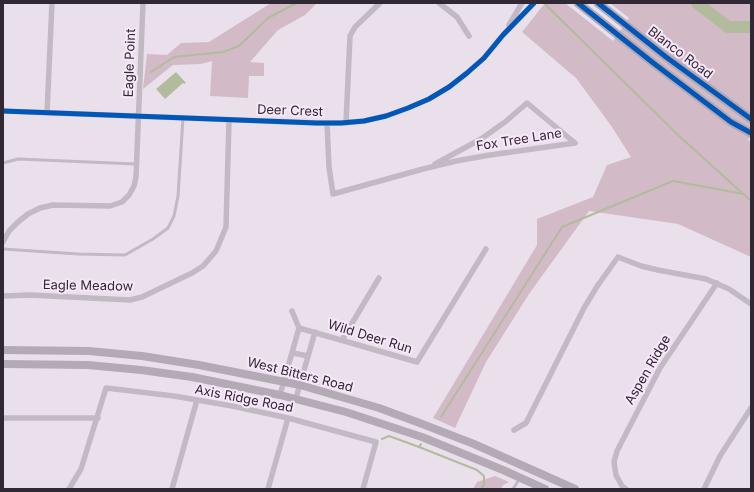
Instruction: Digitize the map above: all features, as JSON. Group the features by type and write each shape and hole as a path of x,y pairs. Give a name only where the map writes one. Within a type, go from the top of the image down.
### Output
{"main road":[{"name":"Blanco Road","path":"578,3 731,122 751,133"},
{"name":"Blanco Road","path":"598,3 666,57 751,119"},
{"name":"West Bitters Road","path":"3,350 89,351 142,356 226,370 300,385 379,408 474,444 576,489"},
{"name":"West Bitters Road","path":"3,364 88,365 140,370 192,376 280,394 379,422 422,437 544,489"},
{"path":"469,456 474,444"}],"street":[{"path":"47,113 52,3"},
{"name":"Eagle Point","path":"3,242 9,231 18,222 28,214 40,208 53,205 110,206 122,202 129,195 134,186 136,164 143,3"},
{"path":"346,123 350,36 355,27 380,3"},
{"path":"439,3 457,17 469,36"},
{"name":"Deer Crest","path":"503,35 522,3"},
{"name":"Deer Crest","path":"3,111 327,123 364,121 386,116 408,108 429,99 449,87 467,74 484,58 503,35 534,3"},
{"name":"Fox Tree Lane","path":"327,123 330,174 333,194 423,169 490,155 575,143 527,103 505,122 481,139 455,154 423,169"},
{"name":"Eagle Meadow","path":"3,296 130,300 142,297 192,273 203,266 216,251 226,227 229,120"},
{"name":"Wild Deer Run","path":"299,328 417,362 486,249"},
{"path":"514,430 526,423 584,308 618,257 647,267 697,277 717,283 751,304"},
{"path":"342,340 379,278"},
{"name":"Aspen Ridge","path":"626,489 622,486 616,475 614,462 617,450 651,383 717,283"},
{"path":"280,394 299,328 292,311"},
{"path":"296,398 315,332"},
{"path":"293,353 308,356"},
{"name":"Axis Ridge Road","path":"98,418 106,388 197,400 288,418 376,442 363,489"},
{"path":"172,489 197,400"},
{"path":"704,489 720,456 751,408"},
{"path":"3,418 98,418 81,469 69,489"},
{"path":"268,489 288,418"}],"lane":[{"path":"3,249 78,254 124,255 153,239 168,228 174,216 178,196 183,118"},
{"path":"3,163 18,159 136,164"},
{"path":"513,489 520,478"}],"shaded area":[{"path":"271,3 317,3 305,15 278,30 250,62 264,63 264,76 249,76 248,98 210,96 212,61 201,64 173,65 143,89 147,54 167,55 181,43 209,42"},
{"path":"545,3 565,3 613,41 629,18 610,3 751,3 751,135 748,140 751,142 751,257 678,224 589,211 529,294 486,362 455,428 433,418 537,245 537,219 593,197 607,165 631,157 612,127 576,78 522,32"},
{"path":"176,72 186,83 183,83 165,99 156,89"},
{"path":"495,476 509,482 503,485 501,489 473,489 477,482"}],"waterway":[{"path":"151,72 174,57 223,52 239,46 268,18 297,3"},
{"path":"697,3 728,27 751,27"},
{"path":"545,4 678,135 751,201"},
{"path":"441,417 562,227 673,181 744,194"},
{"path":"382,439 389,436 419,447"},
{"path":"421,444 419,447 477,470 484,476 484,484 482,489"}],"cycle path":[{"path":"3,111 317,123 364,121 386,116 408,108 429,99 449,87 484,58 503,35 534,3"},
{"path":"578,3 731,122 751,133"},
{"path":"598,3 666,57 751,119"}]}
